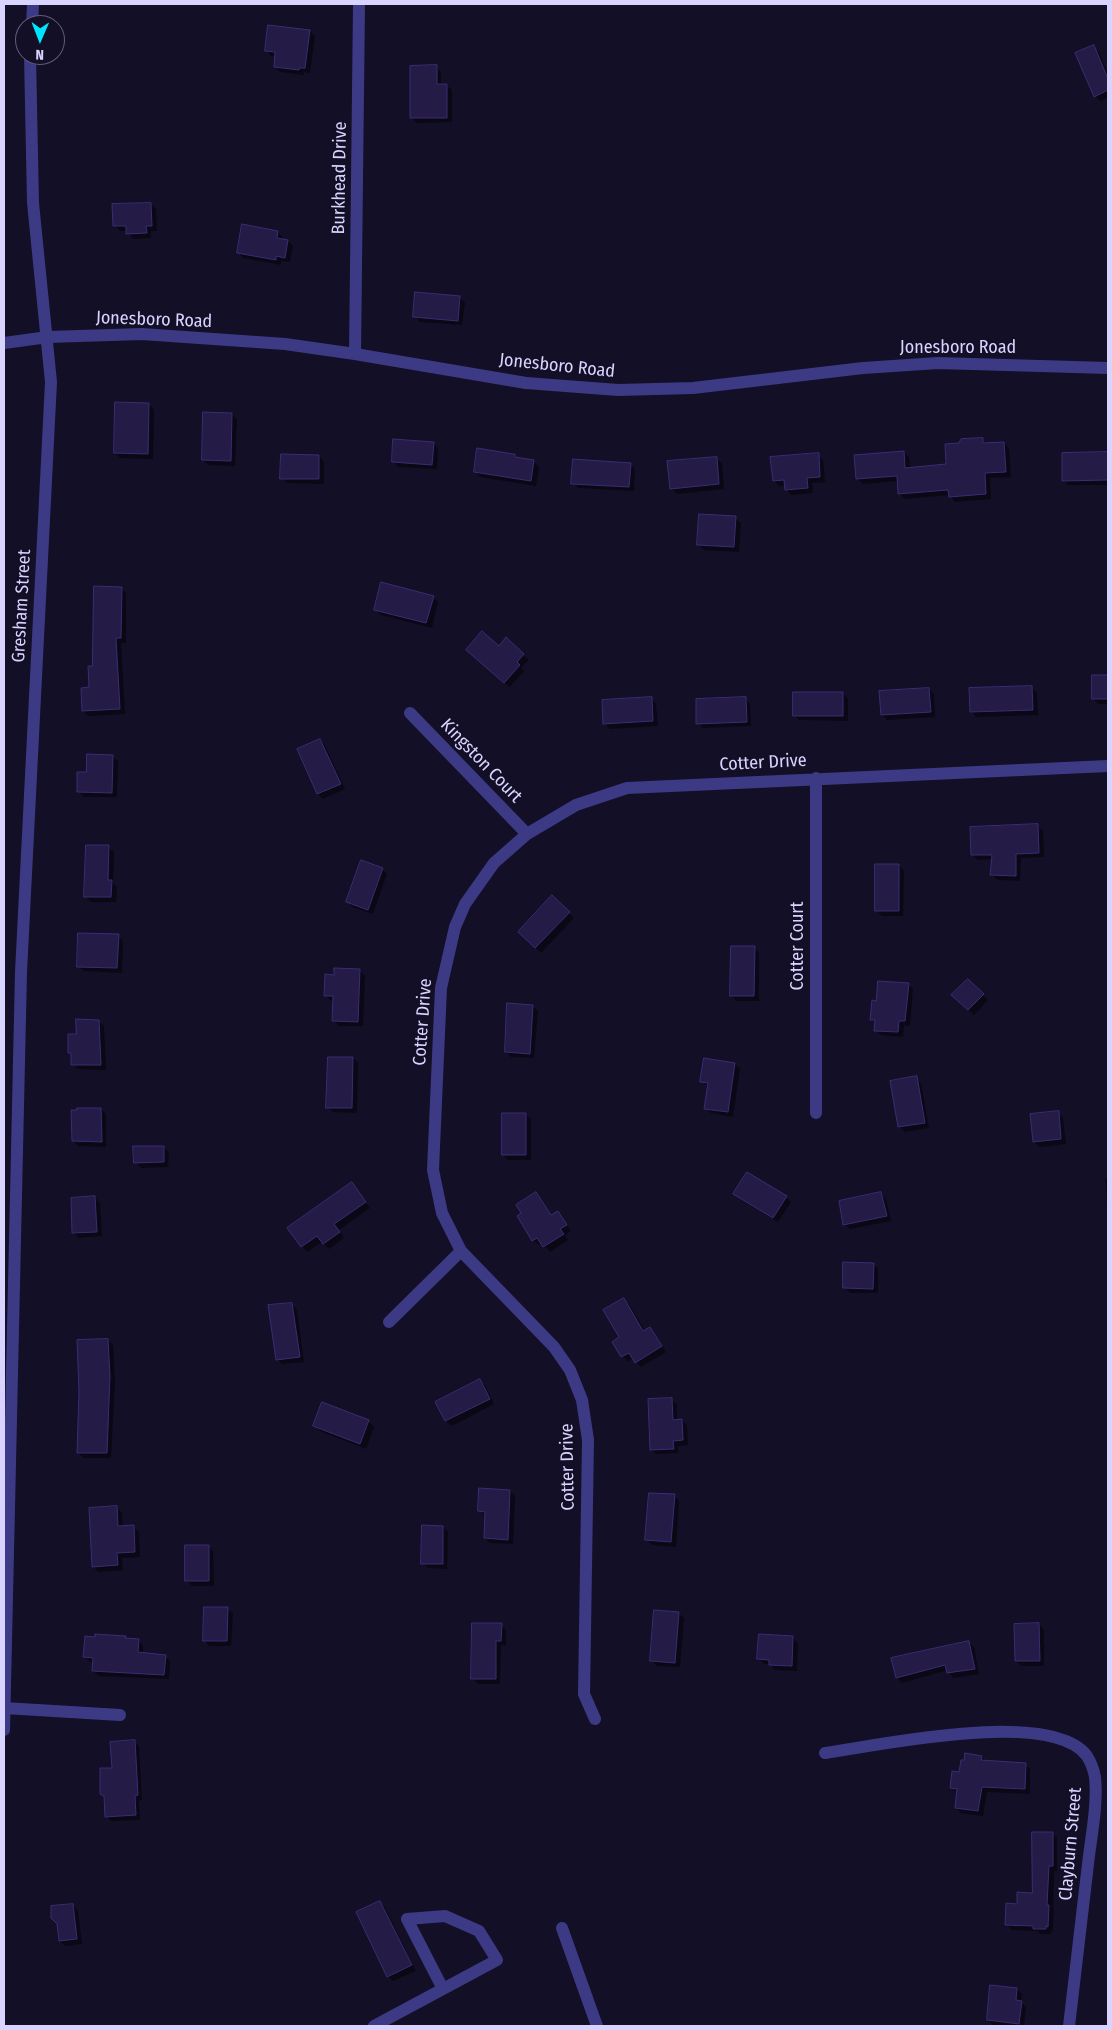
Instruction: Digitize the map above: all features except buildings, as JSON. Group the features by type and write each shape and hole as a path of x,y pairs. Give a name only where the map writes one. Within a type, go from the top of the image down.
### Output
{"street":[{"name":"Burkhead Drive","path":"355,354 359,4"},
{"name":"Gresham Street","path":"4,1730 21,972 51,382 48,337 33,203 30,65"},
{"name":"Jonesboro Road","path":"4,344 48,337 142,334 284,344 526,383 618,390 693,388 863,368 938,363 1108,368"},
{"name":"Kingston Court","path":"410,712 528,834"},
{"name":"Cotter Drive","path":"594,1718 584,1694 588,1440 582,1400 570,1370 554,1347 461,1251 442,1213 433,1170 440,988 455,927 465,904 494,863 528,834 576,804 627,788 1108,766"},
{"name":"Cotter Court","path":"816,778 816,1113"},
{"path":"389,1322 461,1251"},
{"path":"4,1708 120,1715"},
{"name":"Clayburn Street","path":"826,1753 974,1732 1021,1731 1061,1739 1076,1745 1088,1757 1095,1776 1094,1815 1069,2026"},
{"path":"374,2026 443,1989 497,1960 479,1931 446,1916 407,1919 443,1989"},
{"path":"562,1928 597,2026"}]}
